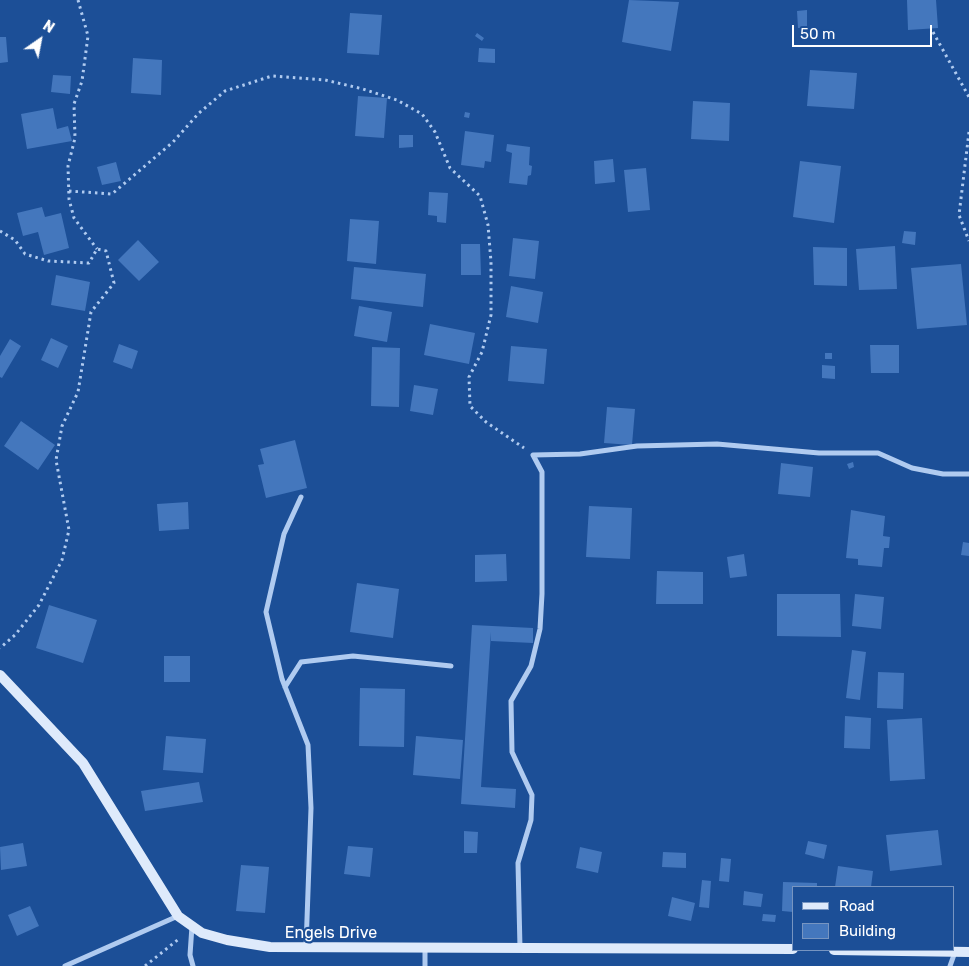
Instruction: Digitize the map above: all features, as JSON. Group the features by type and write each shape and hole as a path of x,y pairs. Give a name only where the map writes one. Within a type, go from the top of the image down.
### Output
{"street":[{"path":"520,948 518,863 531,820 532,795 512,752 511,701 531,666 540,629 542,594 542,472 533,454 580,454 637,446 717,444 818,453 878,453 912,468 943,474 969,474"},
{"path":"301,497 284,534 266,612 285,687 308,745 310,808 306,948"},
{"path":"285,687 301,662 353,656 451,666"},
{"name":"Engels Drive","path":"0,675 83,763 178,916 202,933 270,948 792,949"},
{"path":"65,966 178,916"},
{"path":"192,926 190,955 193,966"},
{"path":"425,948 425,966"},
{"path":"894,951 969,952"},
{"path":"950,966 955,952"}],"path":[{"path":"0,648 15,635 39,606 62,560 69,530 56,460 62,426 78,392 91,312 114,283 106,251 97,248 74,218 69,191 68,166 75,138 74,104 82,81 88,36 78,0"},
{"path":"933,32 969,98"},
{"path":"69,191 112,194 173,142 199,113 225,91 272,76 325,80 397,100 422,114 435,132 450,168 480,196 488,225 491,262 491,315 482,352 469,377 470,406 486,422 533,454"},
{"path":"969,132 960,215 969,241"},
{"path":"0,231 15,240 25,254 48,261 90,263 97,248"},
{"path":"145,966 175,943 192,926"}],"building":[{"path":"629,0 679,2 671,51 622,42"},
{"path":"907,0 936,0 938,28 908,30"},
{"path":"807,10 807,28 798,28 797,11"},
{"path":"350,13 382,15 379,55 347,53"},
{"path":"477,33 484,38 482,41 475,36"},
{"path":"0,37 6,37 8,62 0,63"},
{"path":"479,48 495,49 495,63 478,62"},
{"path":"133,58 162,60 161,95 131,93"},
{"path":"810,70 857,73 854,109 807,106"},
{"path":"53,75 71,76 70,94 51,92"},
{"path":"358,96 387,98 384,138 355,136"},
{"path":"693,101 730,103 729,141 691,139"},
{"path":"53,108 57,129 68,126 72,141 27,149 21,114"},
{"path":"465,112 470,113 469,118 464,117"},
{"path":"465,131 494,135 491,162 485,161 484,168 461,165"},
{"path":"399,135 413,135 413,147 399,148"},
{"path":"507,144 530,147 529,165 532,166 527,185 509,183 512,153 506,151"},
{"path":"613,159 615,182 595,184 594,161"},
{"path":"800,161 841,166 834,223 793,217"},
{"path":"116,162 121,181 102,185 97,167"},
{"path":"646,168 650,210 628,212 624,170"},
{"path":"429,192 448,193 446,223 437,222 437,216 428,215"},
{"path":"42,207 45,217 61,213 69,248 44,255 38,232 23,236 17,213"},
{"path":"350,219 379,221 376,264 347,261"},
{"path":"904,231 916,232 915,245 902,243"},
{"path":"513,238 539,241 535,279 509,276"},
{"path":"138,240 159,262 139,281 118,260"},
{"path":"461,244 480,244 481,275 461,275"},
{"path":"895,246 897,289 859,290 856,249"},
{"path":"813,247 847,248 847,286 814,285"},
{"path":"961,264 967,325 917,329 911,268"},
{"path":"354,267 426,274 423,307 351,299"},
{"path":"56,275 90,282 85,311 51,305"},
{"path":"511,286 543,292 538,323 506,317"},
{"path":"359,306 392,312 387,342 354,336"},
{"path":"430,324 475,333 469,364 424,355"},
{"path":"51,338 68,346 58,368 41,360"},
{"path":"10,339 21,346 2,378 0,377 0,356"},
{"path":"119,344 138,351 132,369 113,362"},
{"path":"870,345 899,345 899,373 871,373"},
{"path":"511,346 547,349 544,384 508,381"},
{"path":"372,347 400,348 399,407 371,406"},
{"path":"825,353 832,353 832,359 825,359"},
{"path":"822,365 835,366 835,379 822,378"},
{"path":"414,385 438,389 433,415 410,411"},
{"path":"607,407 635,409 632,445 604,443"},
{"path":"21,421 55,445 38,470 4,446"},
{"path":"295,440 307,488 266,498 258,465 264,464 260,449"},
{"path":"853,462 854,467 849,469 847,464"},
{"path":"781,463 813,467 810,497 778,494"},
{"path":"188,502 189,529 159,531 157,504"},
{"path":"589,506 632,508 630,559 586,557"},
{"path":"851,510 885,516 883,536 890,537 889,548 884,548 882,567 858,565 858,559 846,558"},
{"path":"963,542 969,543 969,556 961,555"},
{"path":"506,554 507,581 475,582 475,555"},
{"path":"744,554 747,576 730,578 727,557"},
{"path":"657,571 703,572 703,604 656,604"},
{"path":"357,583 399,589 393,638 350,632"},
{"path":"777,594 840,594 841,637 777,636"},
{"path":"855,594 884,597 881,629 852,626"},
{"path":"49,605 97,620 83,663 36,648"},
{"path":"472,625 533,628 533,643 491,641 491,632 481,787 516,789 515,808 461,804"},
{"path":"852,650 866,652 860,700 846,698"},
{"path":"164,656 190,656 190,682 164,682"},
{"path":"878,672 904,673 903,709 877,708"},
{"path":"360,688 405,689 404,747 359,746"},
{"path":"845,716 871,718 870,749 844,748"},
{"path":"922,718 925,779 890,781 887,720"},
{"path":"166,736 206,739 203,773 163,770"},
{"path":"416,736 463,740 460,779 413,775"},
{"path":"199,782 203,802 145,811 141,791"},
{"path":"938,830 942,865 890,871 886,835"},
{"path":"464,831 478,832 477,853 464,853"},
{"path":"808,841 827,845 824,859 805,854"},
{"path":"23,843 27,866 1,870 0,847"},
{"path":"348,846 373,848 370,877 344,874"},
{"path":"580,847 602,852 598,873 576,868"},
{"path":"663,852 686,853 686,868 662,867"},
{"path":"721,858 731,859 729,882 719,881"},
{"path":"241,865 269,867 265,913 236,911"},
{"path":"838,866 873,871 871,886 835,886"},
{"path":"702,880 711,881 709,908 699,907"},
{"path":"783,882 817,883 817,886 792,886 792,912 782,911"},
{"path":"744,891 763,894 761,907 743,905"},
{"path":"672,897 695,903 691,921 668,916"},
{"path":"30,906 39,926 17,936 8,915"},
{"path":"763,914 776,915 775,922 762,921"}]}
